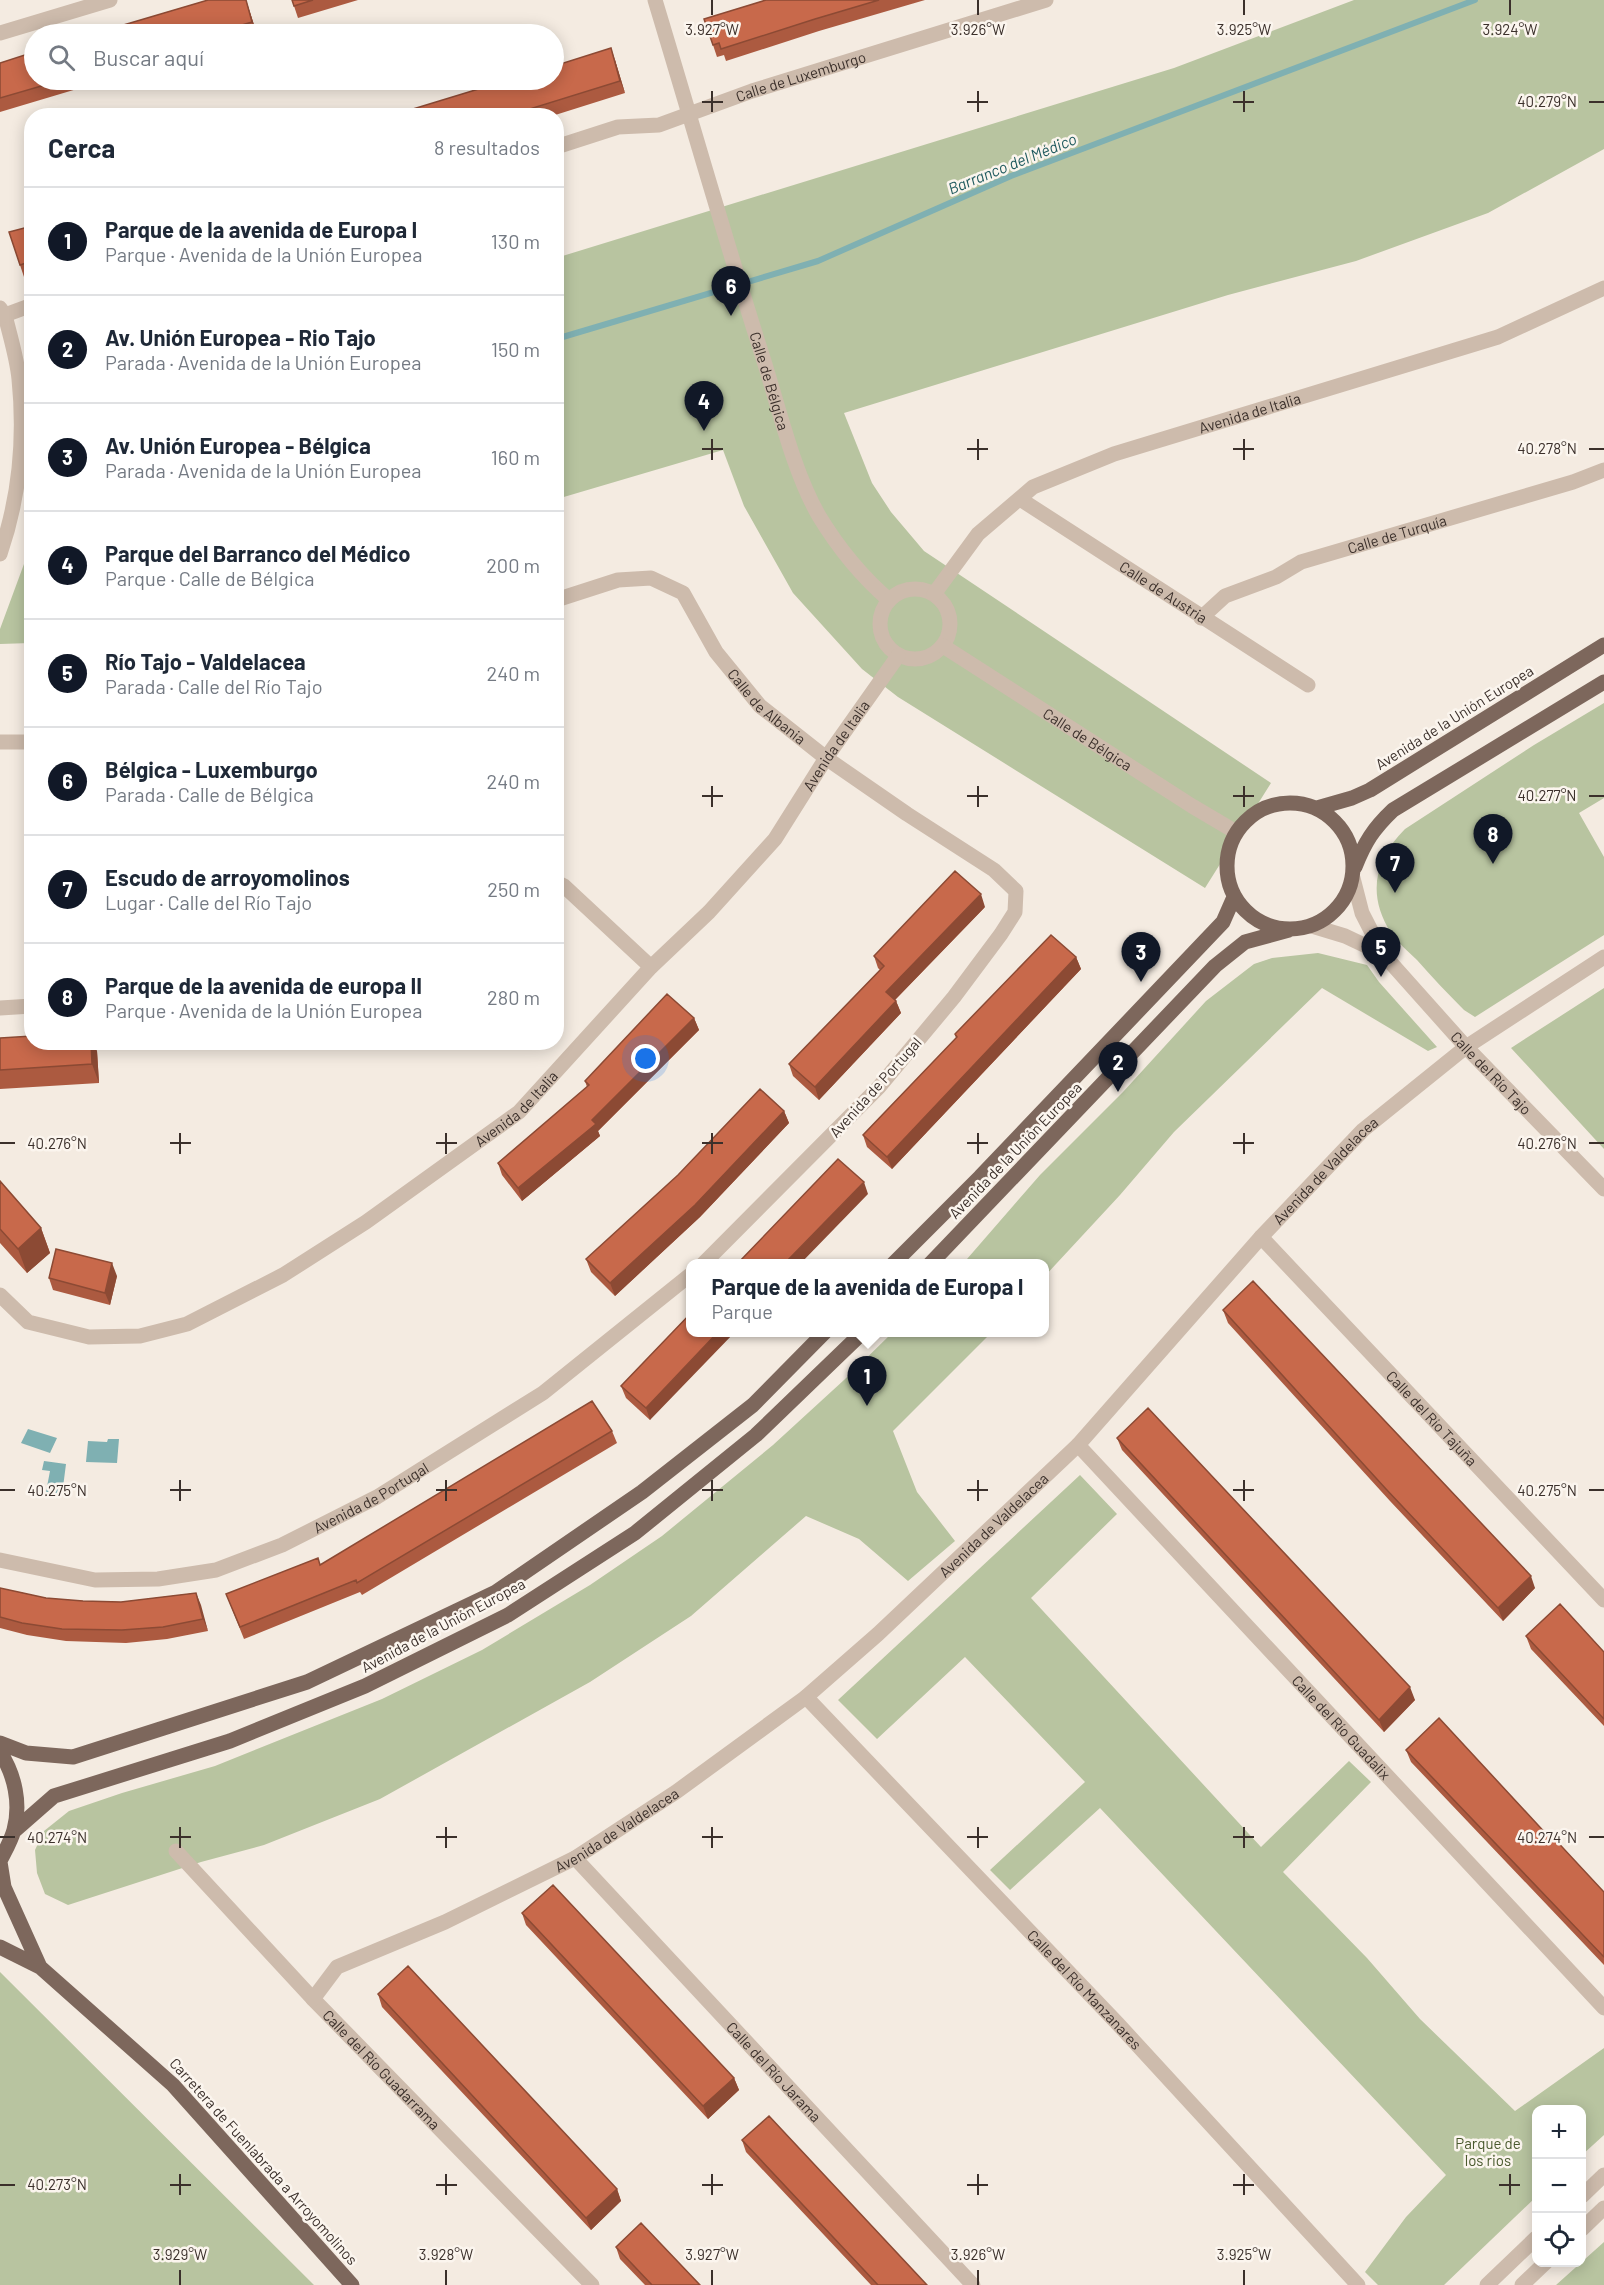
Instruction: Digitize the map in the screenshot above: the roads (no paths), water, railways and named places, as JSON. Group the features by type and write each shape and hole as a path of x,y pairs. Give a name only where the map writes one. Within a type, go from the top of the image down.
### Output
{"main road":[{"name":"Avenida de la Unión Europea","path":"1317,808 1370,790 1604,645"},
{"path":"1353,875 1353,853 1346,835 1333,819 1317,808 1299,803 1281,803 1263,808 1248,818 1236,832 1229,847 1226,864 1228,881 1234,897 1257,921 1289,930 1312,926 1331,915 1345,898 1365,843 1373,830 1393,810 1604,682"},
{"name":"Avenida de la Unión Europea","path":"897,1259 980,1177 1223,922 1234,897"},
{"name":"Avenida de la Unión Europea","path":"934,1259 1215,966 1245,942 1289,930"},
{"name":"Avenida de la Unión Europea","path":"0,1743 26,1754 73,1757 307,1682 496,1592 642,1492 744,1412 820,1337"},
{"name":"Avenida de la Unión Europea","path":"14,1830 54,1796 230,1741 365,1686 508,1615 635,1533 756,1435 858,1337"},
{"path":"0,1752 9,1766 17,1798 14,1830 0,1862"},
{"name":"Carretera de Fuenlabrada a Arroyomolinos","path":"0,1862 4,1887 40,1967"},
{"name":"Carretera de Fuenlabrada a Arroyomolinos","path":"0,1947 40,1967 173,2085 352,2285"}],"street":[{"path":"30,24 110,0"},
{"name":"Calle de Bélgica","path":"655,0 723,234 800,476 819,515 839,545 862,576 889,600"},
{"name":"Calle de Luxemburgo","path":"564,144 618,127 659,125 752,90 1046,0"},
{"path":"0,33 24,26"},
{"name":"Avenida de Italia","path":"933,594 978,534 1033,487 1114,454 1498,337 1604,288"},
{"path":"0,554 10,524 20,460 19,378 2,311 24,307"},
{"name":"Calle de Turquía","path":"1201,618 1225,596 1276,577 1301,562 1574,482 1604,470"},
{"name":"Calle de Austria","path":"1020,499 1308,685"},
{"name":"Calle de Albania","path":"564,597 618,580 651,578 682,593 716,652 760,706 826,758 994,870 1016,891"},
{"path":"917,589 933,594 944,604 949,615 949,634 943,646 933,655 920,659 898,656 887,646 879,630 881,612 889,600 901,591 917,589"},
{"name":"Calle de Bélgica","path":"943,646 1236,832"},
{"name":"Avenida de Italia","path":"0,1295 28,1322 89,1337 141,1336 187,1324 283,1275 366,1222 519,1112 651,967 709,912 775,839 826,758 898,656"},
{"path":"0,742 24,742"},
{"name":"Calle del Río Tajo","path":"1353,875 1362,913 1383,954 1466,1047 1604,1189"},
{"path":"564,886 651,967"},
{"name":"Avenida de Portugal","path":"707,1259 879,1087 954,997 1001,934 1015,912 1016,891"},
{"name":"Calle del Río Tajo","path":"1312,926 1345,936 1383,954"},
{"name":"Avenida de Valdelacea","path":"313,1998 337,1967 445,1922 575,1858 676,1792 806,1697 878,1634 1078,1445 1261,1237 1363,1130 1466,1047 1604,957"},
{"path":"0,1008 24,1006"},
{"name":"Calle del Río Tajuña","path":"1261,1237 1604,1599"},
{"name":"Avenida de Portugal","path":"0,1560 95,1580 158,1579 216,1570 282,1545 377,1497 543,1393 686,1278"},
{"name":"Calle del Río Guadalix","path":"1078,1445 1604,2008"},
{"name":"Calle del Río Manzanares","path":"806,1697 1118,2024 1358,2285"},
{"name":"Calle del Río Guadarrama","path":"176,1851 313,1998 592,2285"},
{"name":"Calle del Río Jarama","path":"575,1858 974,2285"},
{"path":"1586,2191 1604,2175"},
{"path":"1586,2224 1604,2208"},
{"path":"1487,2285 1532,2242"},
{"path":"1522,2285 1541,2267"}],"water":[{"path":"28,1429 57,1438 50,1453 21,1443"},
{"path":"108,1439 119,1439 117,1463 86,1462 88,1441 107,1442"},
{"path":"44,1461 66,1464 62,1495 46,1492 50,1471 42,1470"}],"waterway":[{"name":"Barranco del Médico","path":"564,337 818,261 1011,176 1475,0"}],"place":[{"name":"Bélgica - Luxemburgo","path":"731,316"},
{"name":"Parque del Barranco del Médico","path":"704,431"},
{"name":"Parque de la avenida de europa II","path":"1493,864"},
{"name":"Escudo de arroyomolinos","path":"1395,893"},
{"name":"Río Tajo - Valdelacea","path":"1381,977"},
{"name":"Av. Unión Europea - Bélgica","path":"1141,982"},
{"name":"Av. Unión Europea - Rio Tajo","path":"1118,1092"},
{"name":"Parque de la avenida de Europa I","path":"867,1406"}],"park label":[{"name":"Parque de los rios","path":"1488,2152"}]}
